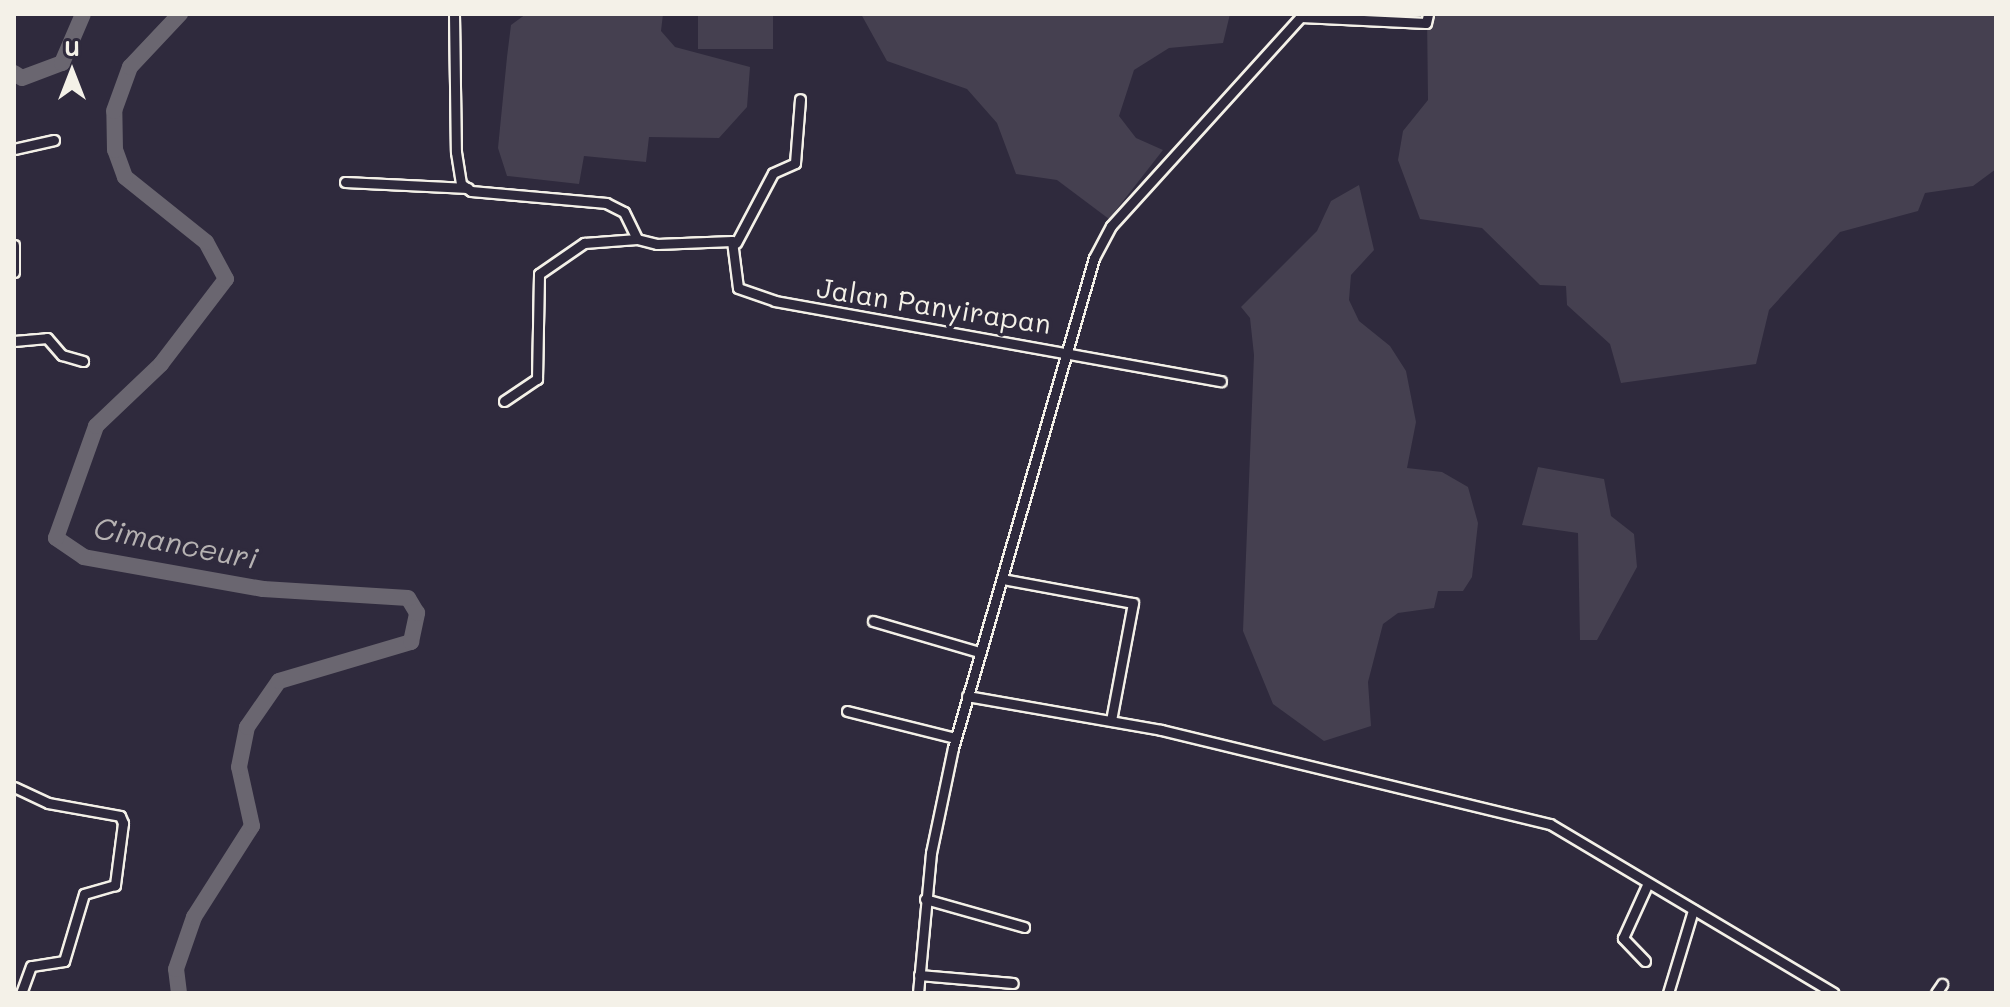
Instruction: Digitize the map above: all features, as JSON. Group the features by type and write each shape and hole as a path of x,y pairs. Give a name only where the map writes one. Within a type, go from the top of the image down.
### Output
{"street":[{"path":"454,14 456,152 468,188"},
{"path":"918,993 925,899 955,738 1067,347 1102,239 1302,16 1426,23 1428,14"},
{"path":"504,401 537,379 539,274 584,243 637,239 736,243 773,173 795,163 800,99"},
{"path":"14,149 54,140"},
{"path":"345,182 468,188 606,203 624,212 637,239"},
{"name":"Jalan Panyirapan","path":"736,243 735,282 750,294 908,329 1067,347"},
{"path":"14,245 14,272"},
{"path":"14,341 47,338 62,355 83,361"},
{"path":"1067,347 1221,381"},
{"path":"1002,579 1133,603 1111,720"},
{"path":"873,621 979,652"},
{"path":"967,696 1111,720 1550,824 1833,993"},
{"path":"847,711 955,738"},
{"path":"14,787 48,803 120,816 123,823 115,885 84,894 64,961 32,964 21,993"},
{"path":"1645,961 1623,938 1648,883"},
{"path":"925,899 1024,927"},
{"path":"1668,993 1693,910"},
{"path":"919,975 1013,983"}],"shaded area":[{"path":"526,14 663,14 661,31 675,47 750,67 747,107 719,138 649,137 646,162 584,156 579,184 507,176 498,148 507,57 511,25"},
{"path":"698,14 773,14 773,49 698,49"},
{"path":"861,14 1230,14 1223,43 1169,48 1134,70 1119,116 1136,138 1163,150 1109,219 1057,180 1016,174 997,123 967,89 887,61"},
{"path":"1427,14 1996,14 1996,169 1973,186 1925,193 1918,211 1840,232 1769,310 1756,364 1621,383 1610,344 1567,305 1566,286 1540,285 1482,228 1420,219 1398,160 1403,131 1428,100"},
{"path":"1359,185 1374,250 1351,275 1349,300 1359,321 1390,346 1406,371 1416,422 1407,468 1442,472 1468,487 1478,523 1472,577 1463,591 1438,591 1434,608 1398,613 1383,624 1368,682 1371,726 1324,741 1273,704 1243,631 1254,355 1250,318 1241,307 1317,231 1331,201"},
{"path":"1538,467 1604,479 1611,516 1634,534 1637,567 1597,640 1580,640 1578,533 1522,525"}],"waterway":[{"name":"Cimanceuri","path":"14,73 22,78 62,63 83,14"},
{"name":"Cimanceuri","path":"179,993 176,969 194,917 252,826 239,767 247,727 279,681 411,642 417,613 408,598 263,589 84,557 56,538 96,426 161,364 226,279 206,242 125,177 115,150 114,111 130,67 180,14"}]}
